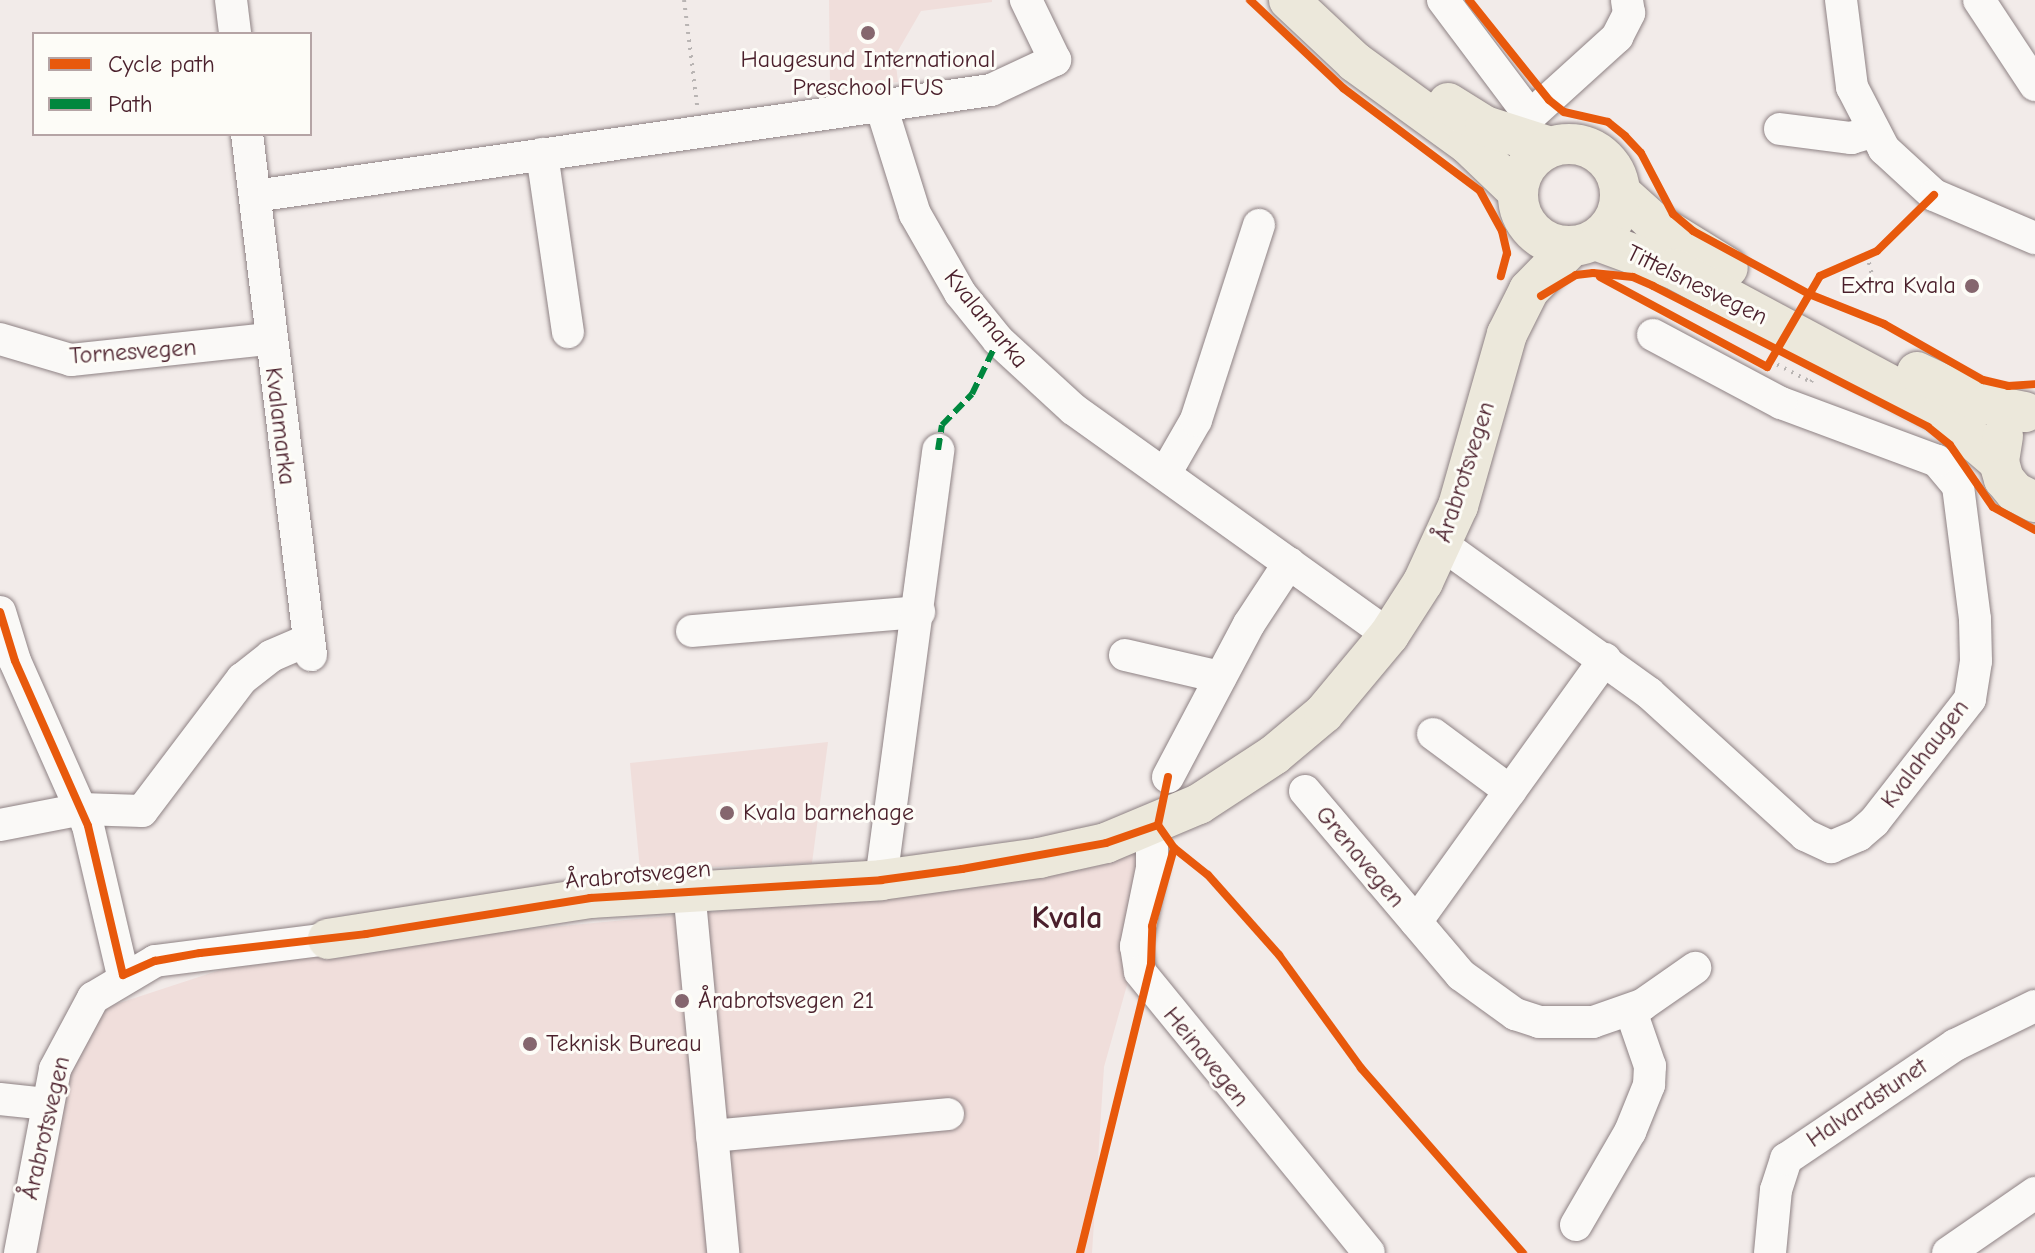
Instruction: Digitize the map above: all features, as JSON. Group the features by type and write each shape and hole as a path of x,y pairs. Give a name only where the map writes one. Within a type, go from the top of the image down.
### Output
{"main road":[{"path":"1289,0 1355,62 1468,144 1521,207 1537,236 1583,244 1609,228 1621,193 1609,163 1597,152 1540,131 1485,126 1453,106 1327,0"},
{"path":"1521,207 1540,131"},
{"name":"Tittelsnesvegen","path":"1621,193 1688,246 1952,391 2030,410"},
{"name":"Årabrotsvegen","path":"1507,334 1521,207"},
{"name":"Årabrotsvegen","path":"328,939 559,902 689,890 881,880 1039,858 1152,827 1211,797 1288,745 1359,676 1389,635 1443,545 1507,334 1529,290 1583,244"},
{"name":"Tittelsnesvegen","path":"1583,244 1674,269 1942,413 1999,462 2015,492 2035,502"},
{"path":"1999,462 2009,424 2030,410"}],"street":[{"path":"231,0 235,32"},
{"path":"255,196 701,131 882,109 991,90 1055,60 1026,0"},
{"path":"1443,0 1540,131 1617,37 1629,13 1627,0"},
{"path":"1841,0 1846,64 1872,132 1898,165 1934,195 2035,238"},
{"path":"1979,0 2035,85"},
{"name":"Kvalamarka","path":"882,109 915,214 960,293 1033,375 1389,635"},
{"path":"1780,129 1851,138 1872,132"},
{"name":"Kvalamarka","path":"82,809 128,814 151,805 242,679 271,656 310,647 269,339 247,136"},
{"path":"542,154 568,332"},
{"path":"1165,474 1196,420 1259,225"},
{"name":"Kvalahaugen","path":"1443,545 1649,693 1805,835 1831,847 1845,843 1874,822 1970,699 1976,661 1962,507 1949,471 1920,453 1781,403 1653,335"},
{"name":"Tornesvegen","path":"0,339 71,360 269,339"},
{"path":"881,880 919,612 938,450"},
{"path":"1168,777 1220,677 1289,563"},
{"path":"0,612 15,661 82,809 123,975"},
{"path":"692,631 919,612"},
{"path":"1125,655 1220,677"},
{"name":"Grenavegen","path":"1416,922 1605,659"},
{"path":"1433,734 1510,791"},
{"name":"Grenavegen","path":"1305,791 1461,975 1515,1014 1565,1024 1631,1011 1695,968"},
{"path":"0,825 82,809"},
{"name":"Heinavegen","path":"1152,827 1152,868 1136,946 1140,972 1369,1253"},
{"path":"689,890 723,1253"},
{"name":"Årabrotsvegen","path":"20,1253 46,1104 72,1029 93,998 123,975 155,961 328,939"},
{"name":"Halvardstunet","path":"1770,1253 1776,1190 1786,1159 1955,1045 2035,1006"},
{"path":"1576,1225 1630,1132 1649,1085 1650,1066 1631,1011"},
{"path":"0,1099 46,1104"},
{"path":"712,1136 948,1114"},
{"path":"1948,1253 2035,1193"}],"path":[{"path":"684,0 701,131"},
{"path":"1855,260 1877,251"},
{"path":"1867,255 1874,283"},
{"path":"1868,292 1883,270"},
{"path":"1754,360 1767,367 1779,345"},
{"path":"1770,361 1811,382 1819,368"},
{"path":"1807,362 1832,376"}],"shaded area":[{"name":"Haugesund International Preschool FUS","path":"829,0 992,2 921,11 895,56 898,82 830,91"},
{"name":"Kvala barnehage","path":"828,742 812,863 640,870 630,763"},
{"path":"1109,834 1161,864 1104,1067 1092,1253 20,1253 36,1142 92,1012 272,953 870,897"}],"marked path":[{"path":"938,450 942,425 972,394 998,340"}],"cycle path":[{"path":"1250,0 1343,88 1480,191 1502,231 1507,253 1501,276"},
{"path":"1469,0 1549,100 1564,112 1608,122 1625,136 1641,153 1673,214 1693,231 1809,294 1884,324 1983,380 2008,386 2035,384"},
{"path":"1600,277 1767,367 1820,276 1877,251 1934,195"},
{"path":"1541,296 1576,275 1593,273 1633,277 1653,286 1928,427 1950,445 1993,507 2035,530"},
{"path":"0,612 15,661 88,826 123,975 155,961 200,953 366,934 590,898 881,880 962,869 1106,843 1158,825"},
{"path":"1168,777 1158,825 1174,848 1208,875 1279,955 1361,1068 1523,1253"},
{"path":"1080,1253 1151,964 1152,926 1174,848"}],"place":[{"name":"Haugesund International Preschool FUS","path":"868,33"},
{"name":"Extra Kvala","path":"1972,286"},
{"name":"Kvala barnehage","path":"727,813"},
{"name":"Årabrotsvegen 21","path":"682,1001"},
{"name":"Teknisk Bureau","path":"530,1044"}],"district":[{"name":"Kvala","path":"1067,918"}]}
